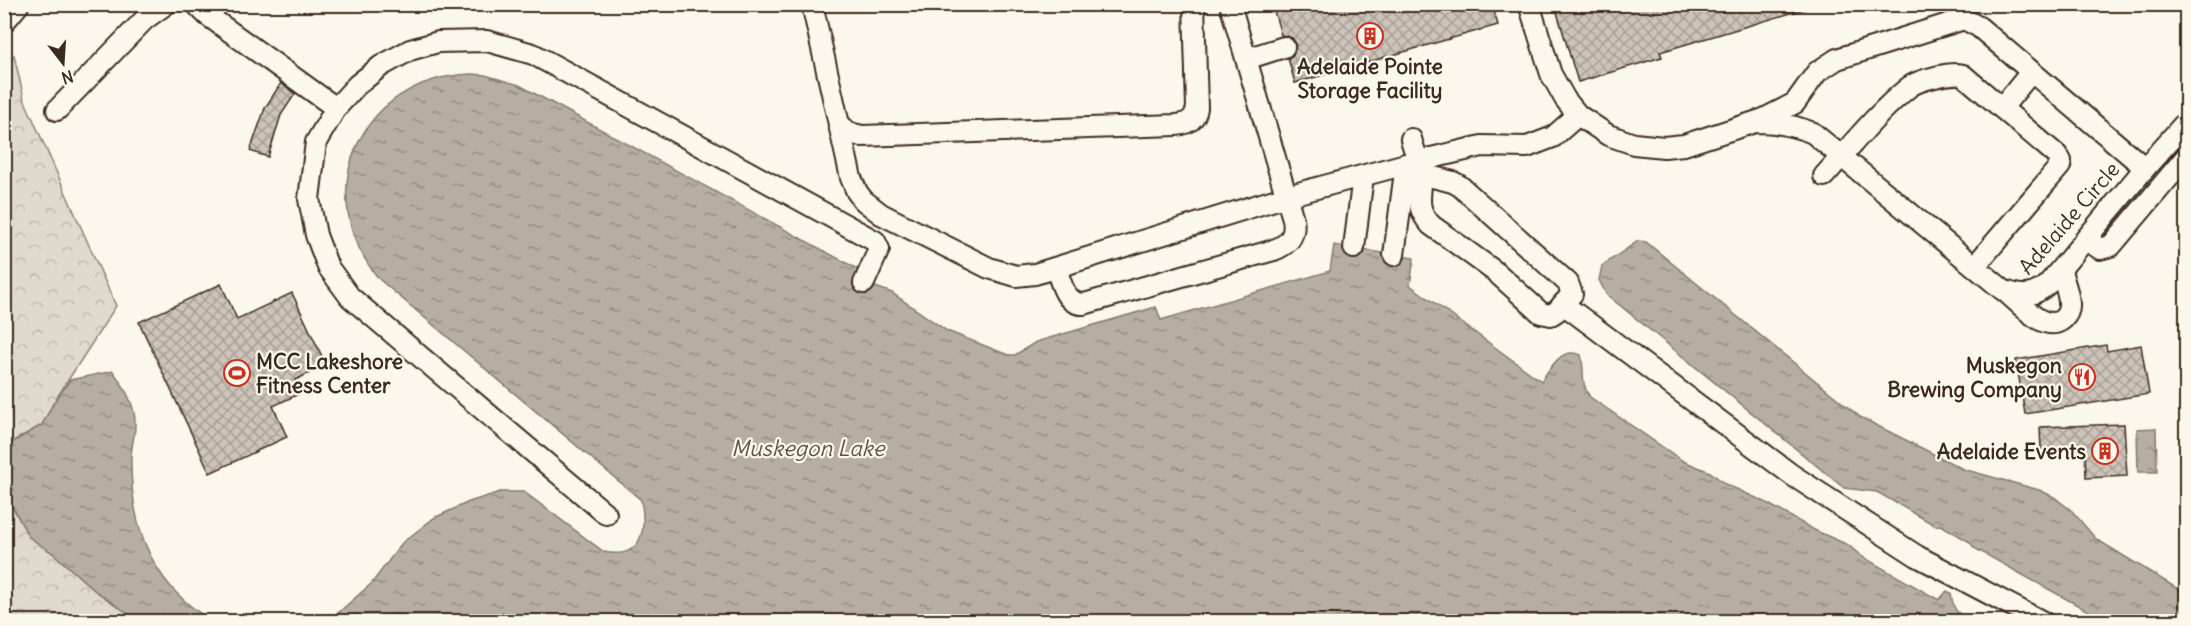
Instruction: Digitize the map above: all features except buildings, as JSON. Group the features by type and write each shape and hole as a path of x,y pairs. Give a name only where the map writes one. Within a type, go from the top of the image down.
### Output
{"street":[{"path":"4,22 19,4"},
{"path":"57,110 145,19 166,4"},
{"path":"196,4 207,15 336,108"},
{"path":"812,4 854,187 863,200 881,214 1005,274 1025,276 1056,268 1287,196 1364,176 1414,167 1482,146 1527,147 1553,137 1578,115"},
{"path":"839,124 849,133 862,136 1187,123 1194,117 1197,108 1194,4"},
{"path":"1056,268 1069,299 1078,304 1084,304 1274,250 1286,244 1294,230 1287,196 1230,4"},
{"name":"Adelaide Circle","path":"1529,4 1546,61 1557,87 1578,115 1608,135 1634,144 1657,147 1684,145 1756,123 1791,106 1798,100 1805,89 1817,72 1837,59 1958,12 1979,27 2145,168 2045,288 2034,294 2019,296 2003,290 1816,135 1808,125 1804,114 1805,89"},
{"path":"606,514 350,297 328,267 316,236 309,199 316,142 336,108 357,85 381,66 410,50 438,42 487,41 533,54 875,242 879,249 864,283"},
{"path":"1246,58 1284,47"},
{"path":"2002,108 2031,72"},
{"path":"1824,176 1876,120 1914,84 1948,74 1959,74 2058,156 2061,163 1975,266"},
{"name":"Adelaide Circle","path":"1756,123 1770,123 1802,129 1816,135"},
{"path":"2145,168 2185,123"},
{"path":"1411,139 1414,167 1420,210 1431,225 1497,273 1541,313 1551,315 1572,294 1571,289 1538,256 1460,186 1414,167"},
{"path":"2160,152 2187,157"},
{"path":"2087,240 2100,249 2111,246 2187,157"},
{"path":"1394,255 1414,167"},
{"path":"1354,248 1364,176"},
{"path":"2003,290 2039,320 2050,323 2059,321 2066,315 2069,307 2061,270"},
{"path":"1563,304 1792,475 1917,556 2043,621"}],"green space":[{"path":"14,55 24,99 116,306 54,402 42,425 6,445 5,460 4,70"},
{"path":"4,492 29,537 54,554 94,590 139,621 5,621"}],"water":[{"name":"Muskegon Lake","path":"471,74 485,75 519,85 863,272 864,283 892,293 947,331 1008,355 1015,355 1036,342 1156,307 1161,320 1330,271 1334,245 1414,258 1410,285 1541,381 1562,356 1568,353 1581,355 1584,382 1590,397 1683,461 1710,472 1725,484 1848,545 1861,556 1937,599 1940,599 1947,591 1951,593 1953,605 1957,611 1973,621 320,622 338,613 372,583 402,543 434,518 469,502 500,492 524,492 604,552 627,551 634,547 642,532 641,500 380,280 359,247 348,213 348,179 356,147 374,119 399,96 432,81"},
{"path":"1638,241 1646,242 1860,417 1963,469 2039,490 2054,497 2072,511 2096,539 2186,594 2186,621 2106,621 1974,548 1970,542 1941,525 1936,526 1877,492 1844,488 1606,294 1599,280 1602,266"},
{"path":"113,371 134,410 135,425 131,453 132,482 140,530 148,551 173,590 212,621 139,621 94,590 54,554 29,537 5,492 6,446 42,425 54,402 70,380"},
{"path":"2156,428 2157,472 2138,472 2137,429"}],"place":[{"name":"Adelaide Pointe Storage Facility","path":"1370,36"},
{"name":"MCC Lakeshore Fitness Center","path":"237,373"},
{"name":"Muskegon Brewing Company","path":"2082,377"},
{"name":"Adelaide Events","path":"2105,451"}]}
